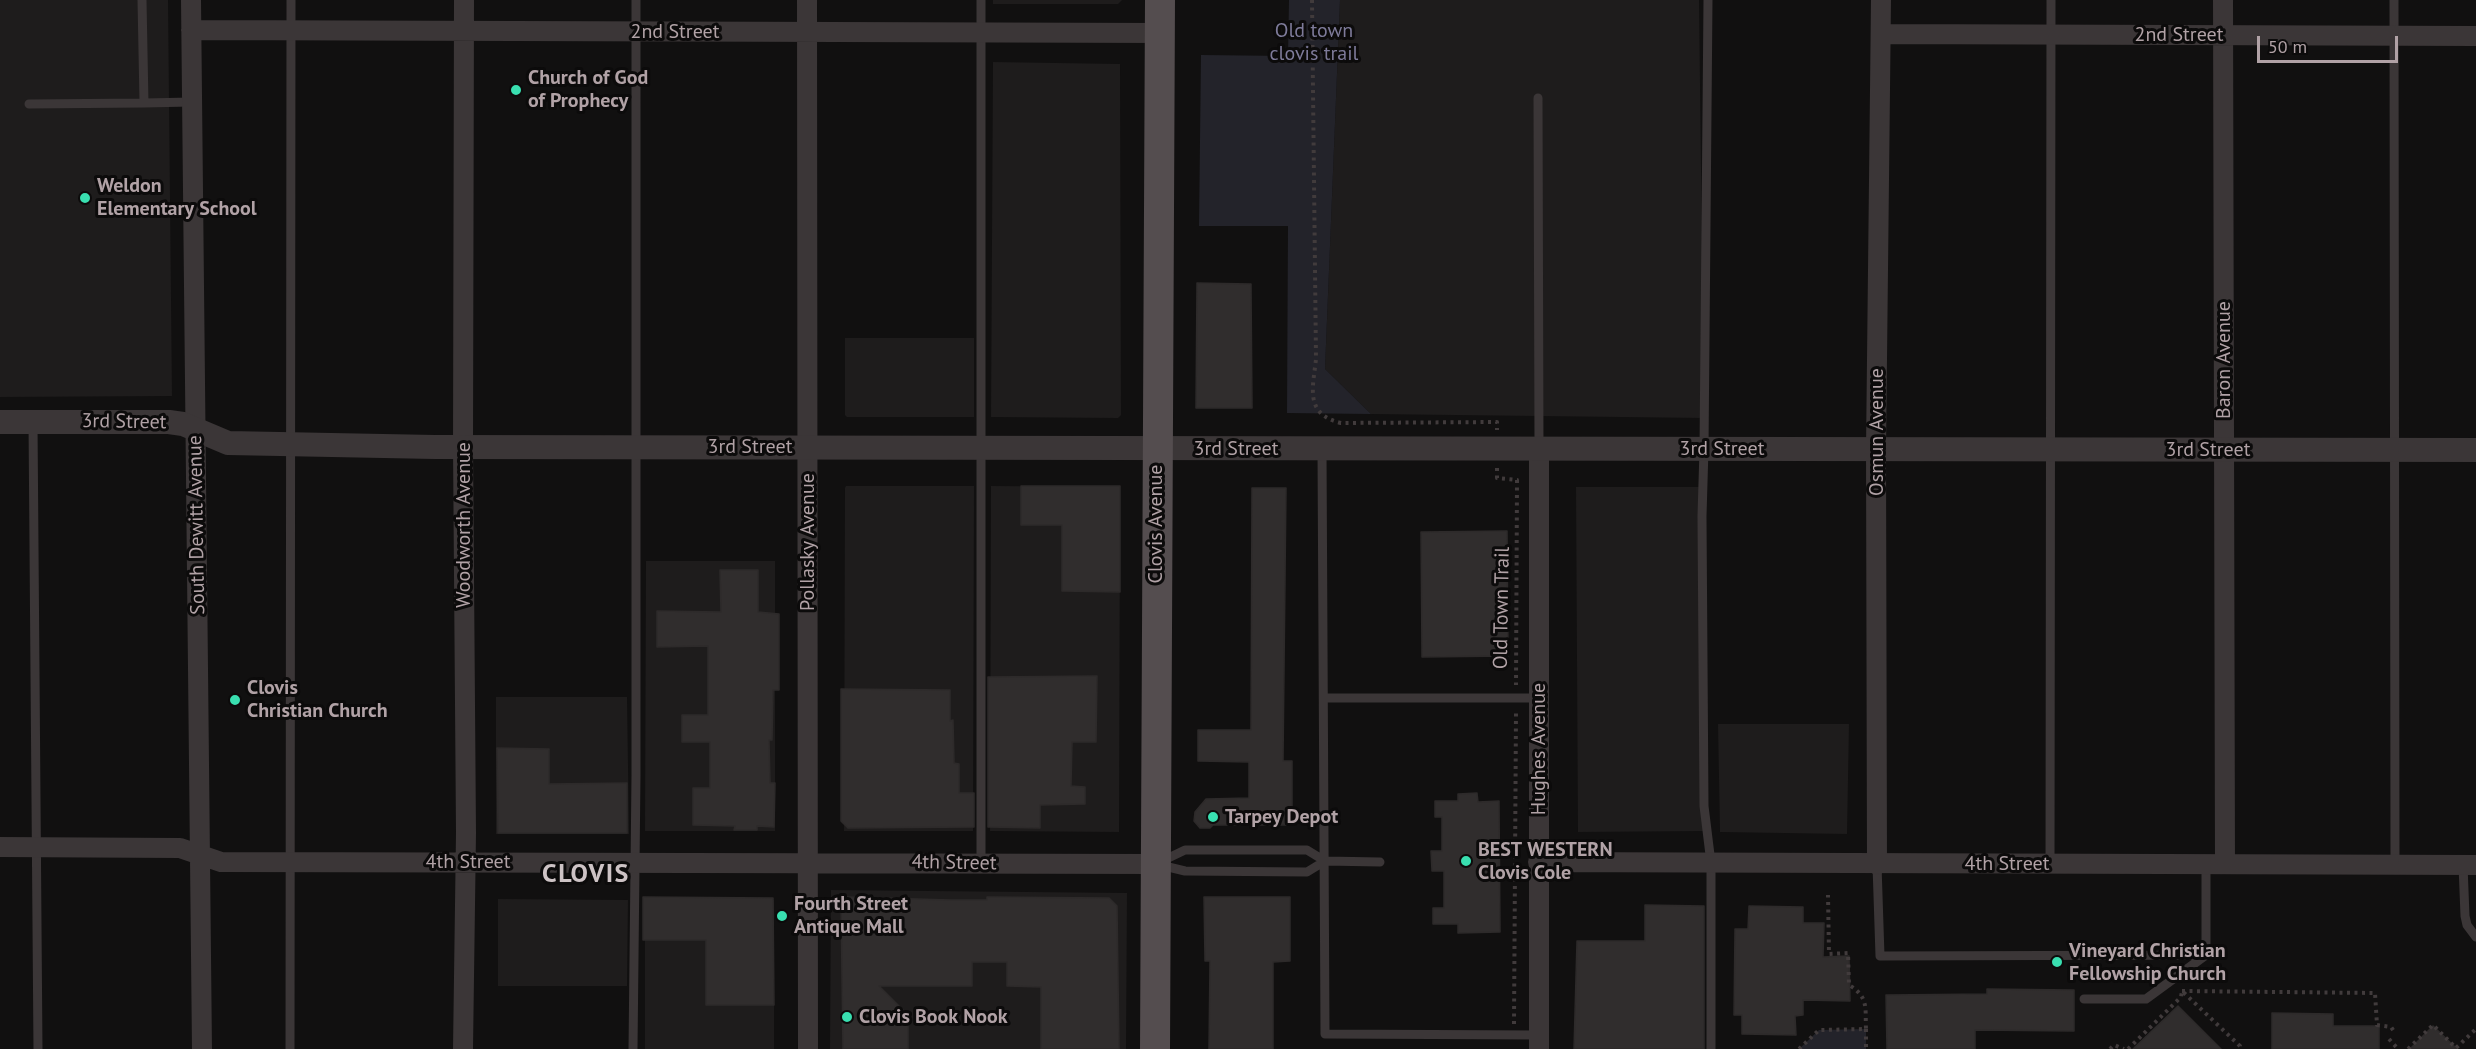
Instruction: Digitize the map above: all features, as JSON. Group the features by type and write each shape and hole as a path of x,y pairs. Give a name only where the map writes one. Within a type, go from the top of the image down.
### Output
{"main road":[{"name":"Clovis Avenue","path":"1155,1049 1156,449 1160,0"}],"street":[{"name":"South Dewitt Avenue","path":"191,0 202,1049"},
{"name":"Woodworth Avenue","path":"463,1049 465,862 464,0"},
{"name":"Pollasky Avenue","path":"807,0 808,1049"},
{"name":"Osmun Avenue","path":"1877,865 1876,449 1881,0"},
{"name":"Baron Avenue","path":"2216,864 2224,450 2223,0"},
{"name":"2nd Street","path":"191,30 1160,33"},
{"name":"2nd Street","path":"1881,34 2476,36"},
{"name":"3rd Street","path":"0,422 169,422 195,429 228,443 463,447 2476,450"},
{"name":"Hughes Avenue","path":"1538,1042 1539,449"},
{"name":"4th Street","path":"0,847 180,848 221,862 1155,864"},
{"name":"4th Street","path":"1538,862 1877,865 2470,865"}],"lane":[{"path":"142,0 144,103"},
{"path":"290,1049 291,0"},
{"path":"633,1049 636,0"},
{"path":"981,0 981,864"},
{"path":"1708,0 1702,516 1704,806 1710,863 1711,1049"},
{"path":"2050,864 2051,0"},
{"path":"2394,0 2394,865"},
{"path":"1538,98 1539,449"},
{"path":"29,104 191,102"},
{"path":"33,422 38,1049"},
{"path":"1322,449 1325,1034 1514,1034 1538,1042"},
{"path":"1324,698 1539,698"},
{"path":"1155,864 1185,849 1307,850 1325,861 1380,862"},
{"path":"1155,864 1185,872 1307,872 1325,861"},
{"path":"2084,999 2146,999 2206,955 2216,864"},
{"path":"1877,865 1880,956 2206,955"},
{"path":"2470,865 2465,916 2467,924 2476,937"}],"path":[{"name":"Old Town Trail","path":"1312,0 1316,359 1312,378 1313,400 1323,416 1341,423 1497,422 1497,478 1517,480 1514,1034"},
{"path":"1828,895 1829,954 1848,953 1849,985 1859,991 1864,999 1866,1049"},
{"path":"2182,991 2375,993 2377,1025 2391,1026 2395,1033"},
{"path":"2110,1049 2114,1045 2126,1049 2181,997 2182,991"},
{"path":"2182,991 2240,1046 2240,1049"},
{"path":"2408,1049 2433,1025 2456,1048 2476,1029"},
{"path":"1799,1049 1819,1030 1866,1029"},
{"path":"2389,1039 2398,1049"}],"shaded area":[{"name":"Weldon Elementary School","path":"0,0 168,0 172,396 0,397"},
{"path":"993,0 1122,0 1118,4 993,4"},
{"path":"1340,0 1699,0 1704,418 1371,414 1325,369"},
{"path":"993,62 1120,64 1121,415 1118,418 991,417"},
{"path":"845,338 974,338 974,417 847,417 845,415"},
{"path":"846,486 974,486 973,831 844,831"},
{"path":"991,486 1120,487 1119,832 990,831"},
{"path":"1576,487 1705,487 1707,831 1578,832"},
{"path":"646,561 775,561 775,831 645,831"},
{"path":"496,697 627,697 629,834 496,834"},
{"path":"1718,724 1849,724 1847,834 1720,832"},
{"path":"831,890 1127,893 1126,1049 830,1049"},
{"path":"498,899 628,900 627,986 498,986"},
{"path":"645,900 774,900 774,1049 645,1049"}],"green space":[{"name":"Old town clovis trail","path":"1289,0 1340,0 1325,369 1371,414 1287,413 1288,226 1199,226 1201,55 1288,56"},
{"path":"1866,1029 1866,1049 1799,1049 1819,1030"}],"building":[{"path":"1197,283 1251,284 1252,408 1196,408"},
{"path":"1021,486 1120,486 1120,592 1062,591 1062,525 1021,525"},
{"path":"1252,488 1286,488 1283,761 1292,761 1292,825 1213,825 1210,828 1200,828 1194,821 1195,812 1206,799 1249,798 1249,762 1198,761 1198,730 1251,730"},
{"path":"1507,531 1508,656 1422,657 1421,532"},
{"path":"720,570 758,570 758,612 779,614 779,690 773,690 772,740 769,740 770,783 775,783 774,827 757,826 757,830 734,830 735,826 693,825 693,788 710,788 710,742 682,742 682,715 708,715 708,646 657,647 657,611 721,612"},
{"path":"1097,676 1096,742 1072,742 1071,786 1085,787 1085,804 1040,805 1040,828 988,827 988,677"},
{"path":"841,689 950,690 950,721 953,720 954,763 959,764 959,793 974,793 974,827 848,828 841,821"},
{"path":"497,748 549,749 549,784 627,783 627,833 498,833"},
{"name":"BEST WESTERN Clovis Cole","path":"1477,793 1478,802 1499,801 1500,932 1458,933 1458,924 1433,924 1433,908 1444,908 1444,871 1432,871 1431,851 1442,851 1442,817 1435,817 1435,801 1458,801 1458,794"},
{"path":"643,897 773,898 774,1005 706,1005 706,940 643,940"},
{"path":"846,897 951,900 987,900 987,897 1109,898 1117,906 1119,1049 1041,1049 1041,987 1007,986 1007,962 972,962 972,986 879,986 908,1015 908,1049 843,1049 841,902"},
{"path":"1204,897 1290,897 1290,961 1273,962 1273,1049 1209,1049 1210,961 1205,961"},
{"path":"1645,905 1704,906 1704,1049 1574,1049 1577,941 1645,941"},
{"path":"1749,906 1803,907 1803,923 1824,923 1823,957 1849,956 1850,1001 1803,1000 1803,1015 1795,1016 1796,1035 1742,1034 1742,1015 1734,1015 1735,929 1748,929"},
{"path":"1987,989 2074,990 2074,1031 1975,1030 1975,1049 1887,1049 1886,995 1987,994"},
{"path":"2178,1006 2221,1049 2133,1049"},
{"path":"2272,1013 2333,1014 2333,1026 2379,1026 2379,1049 2272,1049"},
{"path":"2433,1026 2457,1049 2410,1049"}],"place":[{"name":"Church of God of Prophecy","path":"516,90"},
{"name":"Weldon Elementary School","path":"85,198"},
{"name":"Clovis Christian Church","path":"235,700"},
{"name":"Tarpey Depot","path":"1213,817"},
{"name":"BEST WESTERN Clovis Cole","path":"1466,861"},
{"name":"Fourth Street Antique Mall","path":"782,916"},
{"name":"Vineyard Christian Fellowship Church","path":"2057,962"},
{"name":"Clovis Book Nook","path":"847,1017"}],"district":[{"name":"CLOVIS","path":"586,875"}]}
